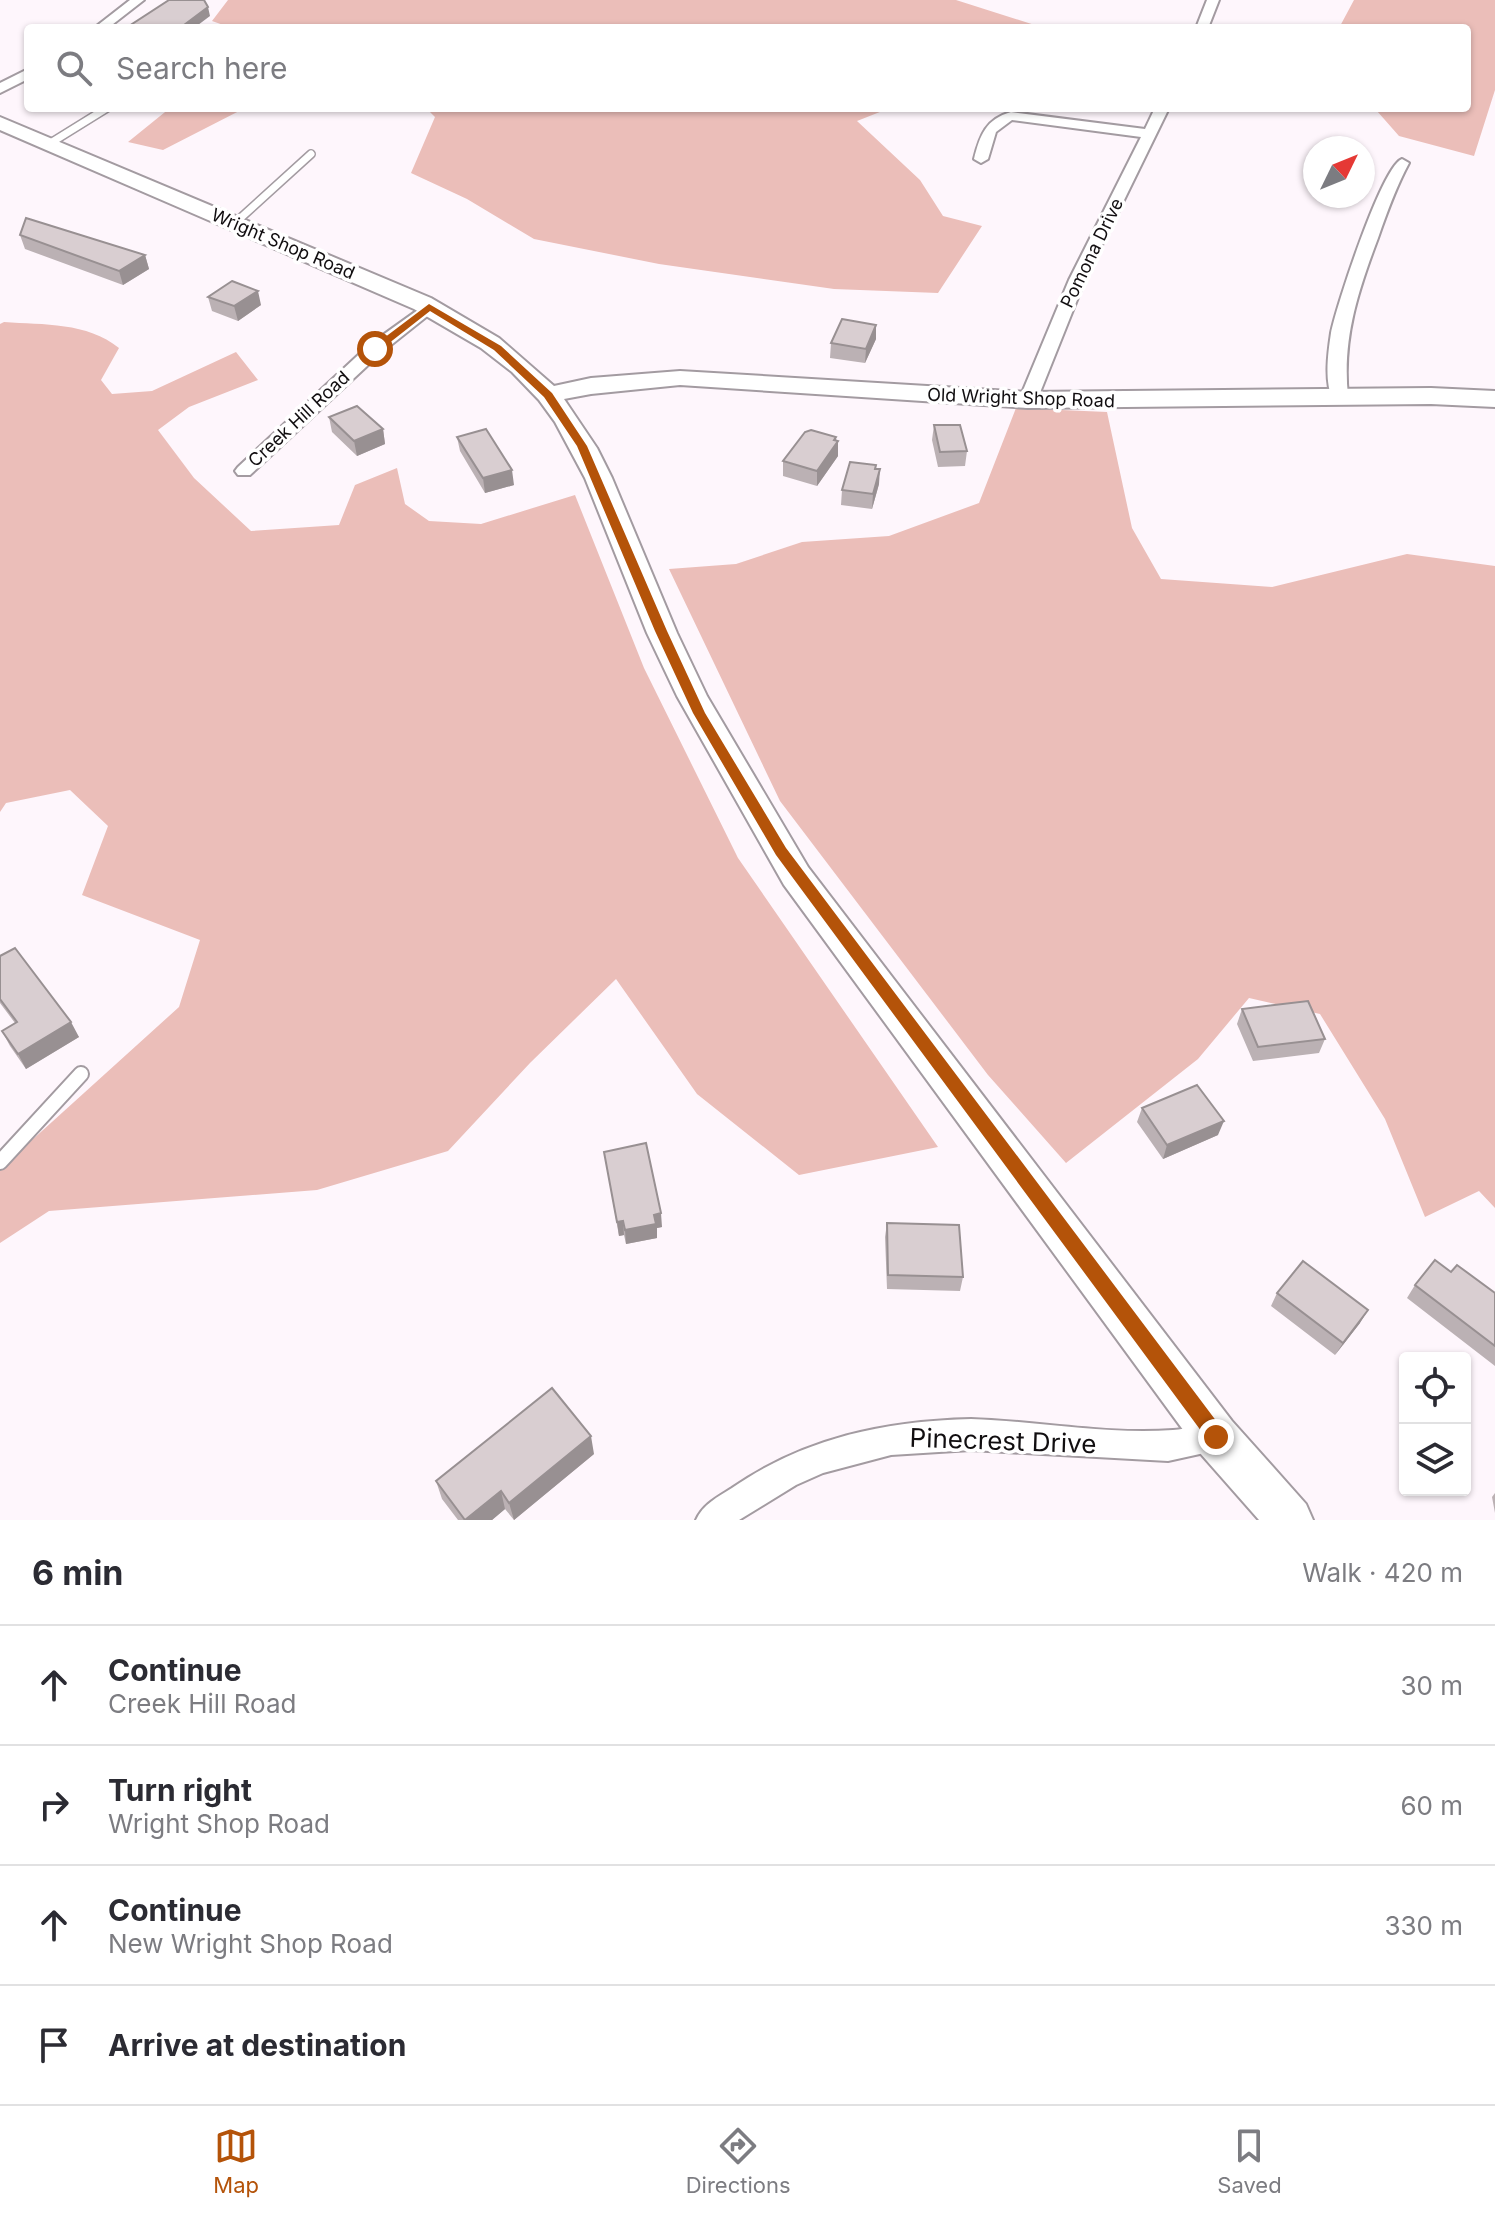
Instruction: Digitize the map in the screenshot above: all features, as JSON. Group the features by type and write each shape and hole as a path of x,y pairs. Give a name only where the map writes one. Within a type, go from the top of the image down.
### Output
{"street":[{"path":"105,24 138,0"},
{"path":"1204,24 1213,0"},
{"path":"0,89 24,75"},
{"name":"Pomona Drive","path":"1028,400 1077,280 1160,112"},
{"path":"981,159 990,126 1011,116 1150,134"},
{"name":"Wright Shop Road","path":"0,123 429,307 497,348 548,395 582,446 699,713 789,864 1216,1437 1290,1520"},
{"path":"1339,396 1335,350 1347,300 1383,197 1402,163"},
{"name":"Creek Hill Road","path":"244,471 375,349 429,307"},
{"name":"Old Wright Shop Road","path":"548,395 606,384 680,378 1028,400 1339,396 1495,399"},
{"name":"Pinecrest Drive","path":"712,1520 794,1467 848,1447 905,1436 1014,1436 1159,1446 1216,1437"}],"lane":[{"path":"49,144 101,112"},
{"path":"235,223 311,154"},
{"path":"0,1162 81,1074"}],"shaded area":[{"path":"228,0 956,0 1031,24 221,24 212,21"},
{"path":"1354,0 1495,0 1495,90 1474,156 1399,136 1378,112 1471,112 1471,24 1341,24"},
{"path":"165,112 237,112 163,150 128,142"},
{"path":"430,112 880,112 857,121 920,180 943,216 982,226 938,293 834,289 659,264 534,239 467,199 411,173 435,117"},
{"path":"0,324 79,329 119,348 101,380 112,394 152,391 236,352 258,380 189,407 158,430 194,478 251,531 339,525 355,485 397,468 405,504 429,521 481,524 575,495 644,668 738,858 938,1147 799,1175 697,1094 616,979 530,1063 448,1151 317,1190 49,1211 0,1243 0,1169 179,1007 200,940 82,895 108,826 70,790 6,803 0,812"},
{"path":"1016,408 1107,412 1132,528 1161,579 1272,587 1407,554 1495,566 1495,1208 1479,1191 1425,1217 1385,1119 1320,1014 1249,998 1198,1059 1066,1163 988,1075 780,801 669,569 736,564 802,542 889,536 979,503"}],"building":[{"path":"169,0 204,0 208,7 185,24 132,24"},
{"path":"26,218 145,255 119,271 20,235"},
{"path":"232,281 258,291 234,306 208,297"},
{"path":"842,319 876,325 866,349 831,343"},
{"path":"357,406 383,429 354,441 329,417"},
{"path":"934,425 960,425 967,451 940,452"},
{"path":"486,429 512,470 483,478 457,437"},
{"path":"811,430 836,437 834,440 838,441 817,471 783,461 805,432"},
{"path":"850,462 876,465 875,469 880,469 873,494 842,490"},
{"path":"15,948 71,1022 18,1054 2,1031 17,1022 0,999 0,956"},
{"path":"1308,1001 1325,1039 1258,1047 1242,1009"},
{"path":"1197,1085 1224,1121 1167,1145 1142,1108"},
{"path":"646,1143 661,1213 654,1215 656,1224 625,1230 623,1221 617,1222 604,1152"},
{"path":"887,1223 959,1225 963,1277 888,1275"},
{"path":"1435,1260 1451,1272 1457,1265 1495,1293 1495,1346 1415,1285"},
{"path":"1303,1261 1368,1310 1343,1343 1277,1293"},
{"path":"552,1388 591,1436 509,1503 501,1491 465,1520 436,1481"}],"route":[{"path":"375,349 429,307 497,348 548,395 582,446 699,713 796,876 1216,1437"}]}
